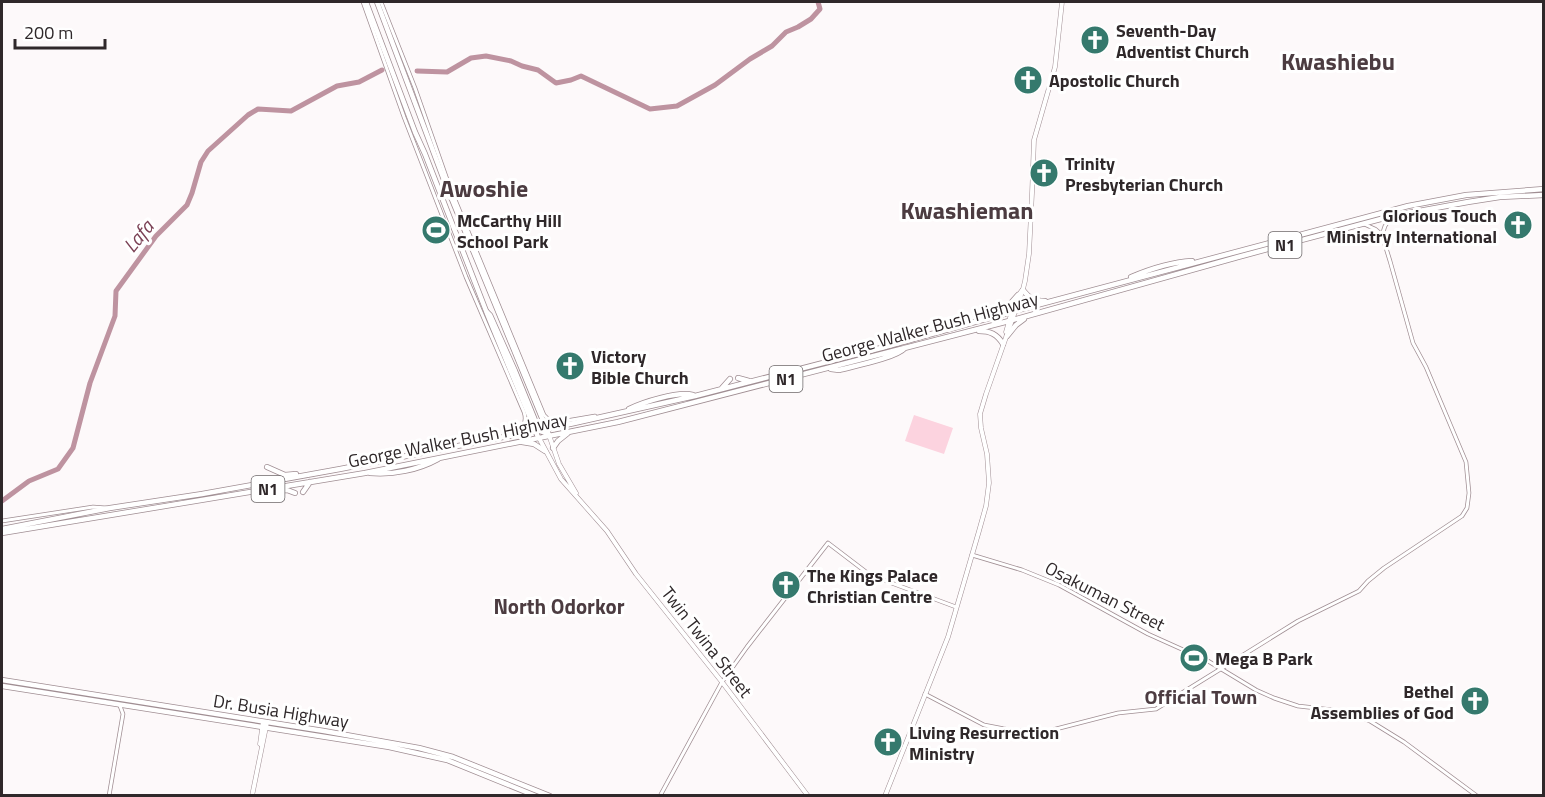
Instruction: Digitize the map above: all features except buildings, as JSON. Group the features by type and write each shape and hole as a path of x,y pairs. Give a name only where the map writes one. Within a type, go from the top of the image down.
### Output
{"main road":[{"path":"365,2 413,133 459,242 479,300 537,428 538,437"},
{"path":"379,2 467,237 549,435"},
{"path":"1013,311 1026,279 1034,140 1055,67 1062,2"},
{"name":"George Walker Bush Highway","path":"2,529 268,477 340,469 516,435 537,428 603,417 620,413 641,402 681,394 695,396 752,382 1123,281 1143,272 1180,262 1204,260 1408,206 1467,195 1542,188"},
{"name":"George Walker Bush Highway","path":"2,529 256,492 365,473 618,422 1010,321 1392,216 1500,197 1544,195"},
{"path":"459,242 467,237"},
{"path":"1001,315 1023,289"},
{"path":"1023,289 1034,301 1051,301"},
{"path":"885,795 948,637 986,506 989,483 981,414 1018,295"},
{"path":"1007,336 1016,325 1030,315"},
{"path":"1003,346 1010,321"},
{"path":"970,331 988,332 999,338 1003,346"},
{"path":"738,378 752,382"},
{"path":"720,390 730,379"},
{"path":"537,428 543,422"},
{"path":"537,428 549,435"},
{"path":"553,448 570,431"},
{"name":"Twin Twina Street","path":"549,435 559,464 585,507"},
{"name":"Twin Twina Street","path":"538,437 561,479 607,531 636,574 808,795"},
{"path":"519,441 534,444 545,451"},
{"path":"268,477 267,467 278,473 290,475 340,469"},
{"path":"303,492 310,482"},
{"path":"256,492 287,490 295,493"},
{"name":"Dr. Busia Highway","path":"2,680 420,753 447,760 536,795"},
{"name":"Dr. Busia Highway","path":"2,686 119,705 387,742 435,752 550,795"},
{"path":"252,795 264,724"}],"street":[{"name":"George Walker Bush Highway","path":"428,131 544,414 554,423 586,417 603,417"},
{"path":"413,133 451,239 479,300"},
{"path":"1382,235 1392,216"},
{"path":"925,694 979,722 1015,731 1047,731 1119,713 1155,709 1298,621 1359,591 1390,564 1465,512 1469,494 1466,462 1421,355 1409,333 1382,235 1375,228 1364,224"},
{"name":"George Walker Bush Highway","path":"479,300 524,412 525,421 522,429 516,435"},
{"name":"George Walker Bush Highway","path":"2,529 93,507 110,508"},
{"path":"660,795 722,682 828,543 870,575 958,608"},
{"name":"Osakuman Street","path":"972,555 1022,570 1059,585 1139,629 1201,657 1256,690 1282,701 1298,706 1342,711 1370,721 1404,742 1477,795"},
{"path":"109,795 123,714 123,709 119,705"}],"shaded area":[{"name":"McCarthy Hill School Park","path":"437,219 444,236 435,240 428,223"},
{"path":"914,415 953,428 944,454 905,441"}],"waterway":[{"path":"417,71 447,72 471,58 486,56 538,70 556,83 581,76 650,109 677,106 715,85 772,46 786,32 811,19 820,9 818,2"},
{"name":"Lafa","path":"2,501 29,481 58,469 73,448 90,383 115,316 116,291 156,236 187,205 201,162 208,151 248,115 258,109 291,111 337,86 359,82 382,70"}],"place":[{"name":"Seventh-Day Adventist Church","path":"1095,40"},
{"name":"Apostolic Church","path":"1028,80"},
{"name":"Trinity Presbyterian Church","path":"1044,173"},
{"name":"Glorious Touch Ministry International","path":"1518,225"},
{"name":"McCarthy Hill School Park","path":"436,230"},
{"name":"Victory Bible Church","path":"570,366"},
{"name":"The Kings Palace Christian Centre","path":"786,585"},
{"name":"Mega B Park","path":"1194,658"},
{"name":"Bethel Assemblies of God","path":"1475,701"},
{"name":"Living Resurrection Ministry","path":"888,742"}],"district":[{"name":"Kwashiebu","path":"1338,61"},
{"name":"Awoshie","path":"484,188"},
{"name":"Kwashieman","path":"967,210"},
{"name":"North Odorkor","path":"559,606"},
{"name":"Official Town","path":"1201,696"}]}
